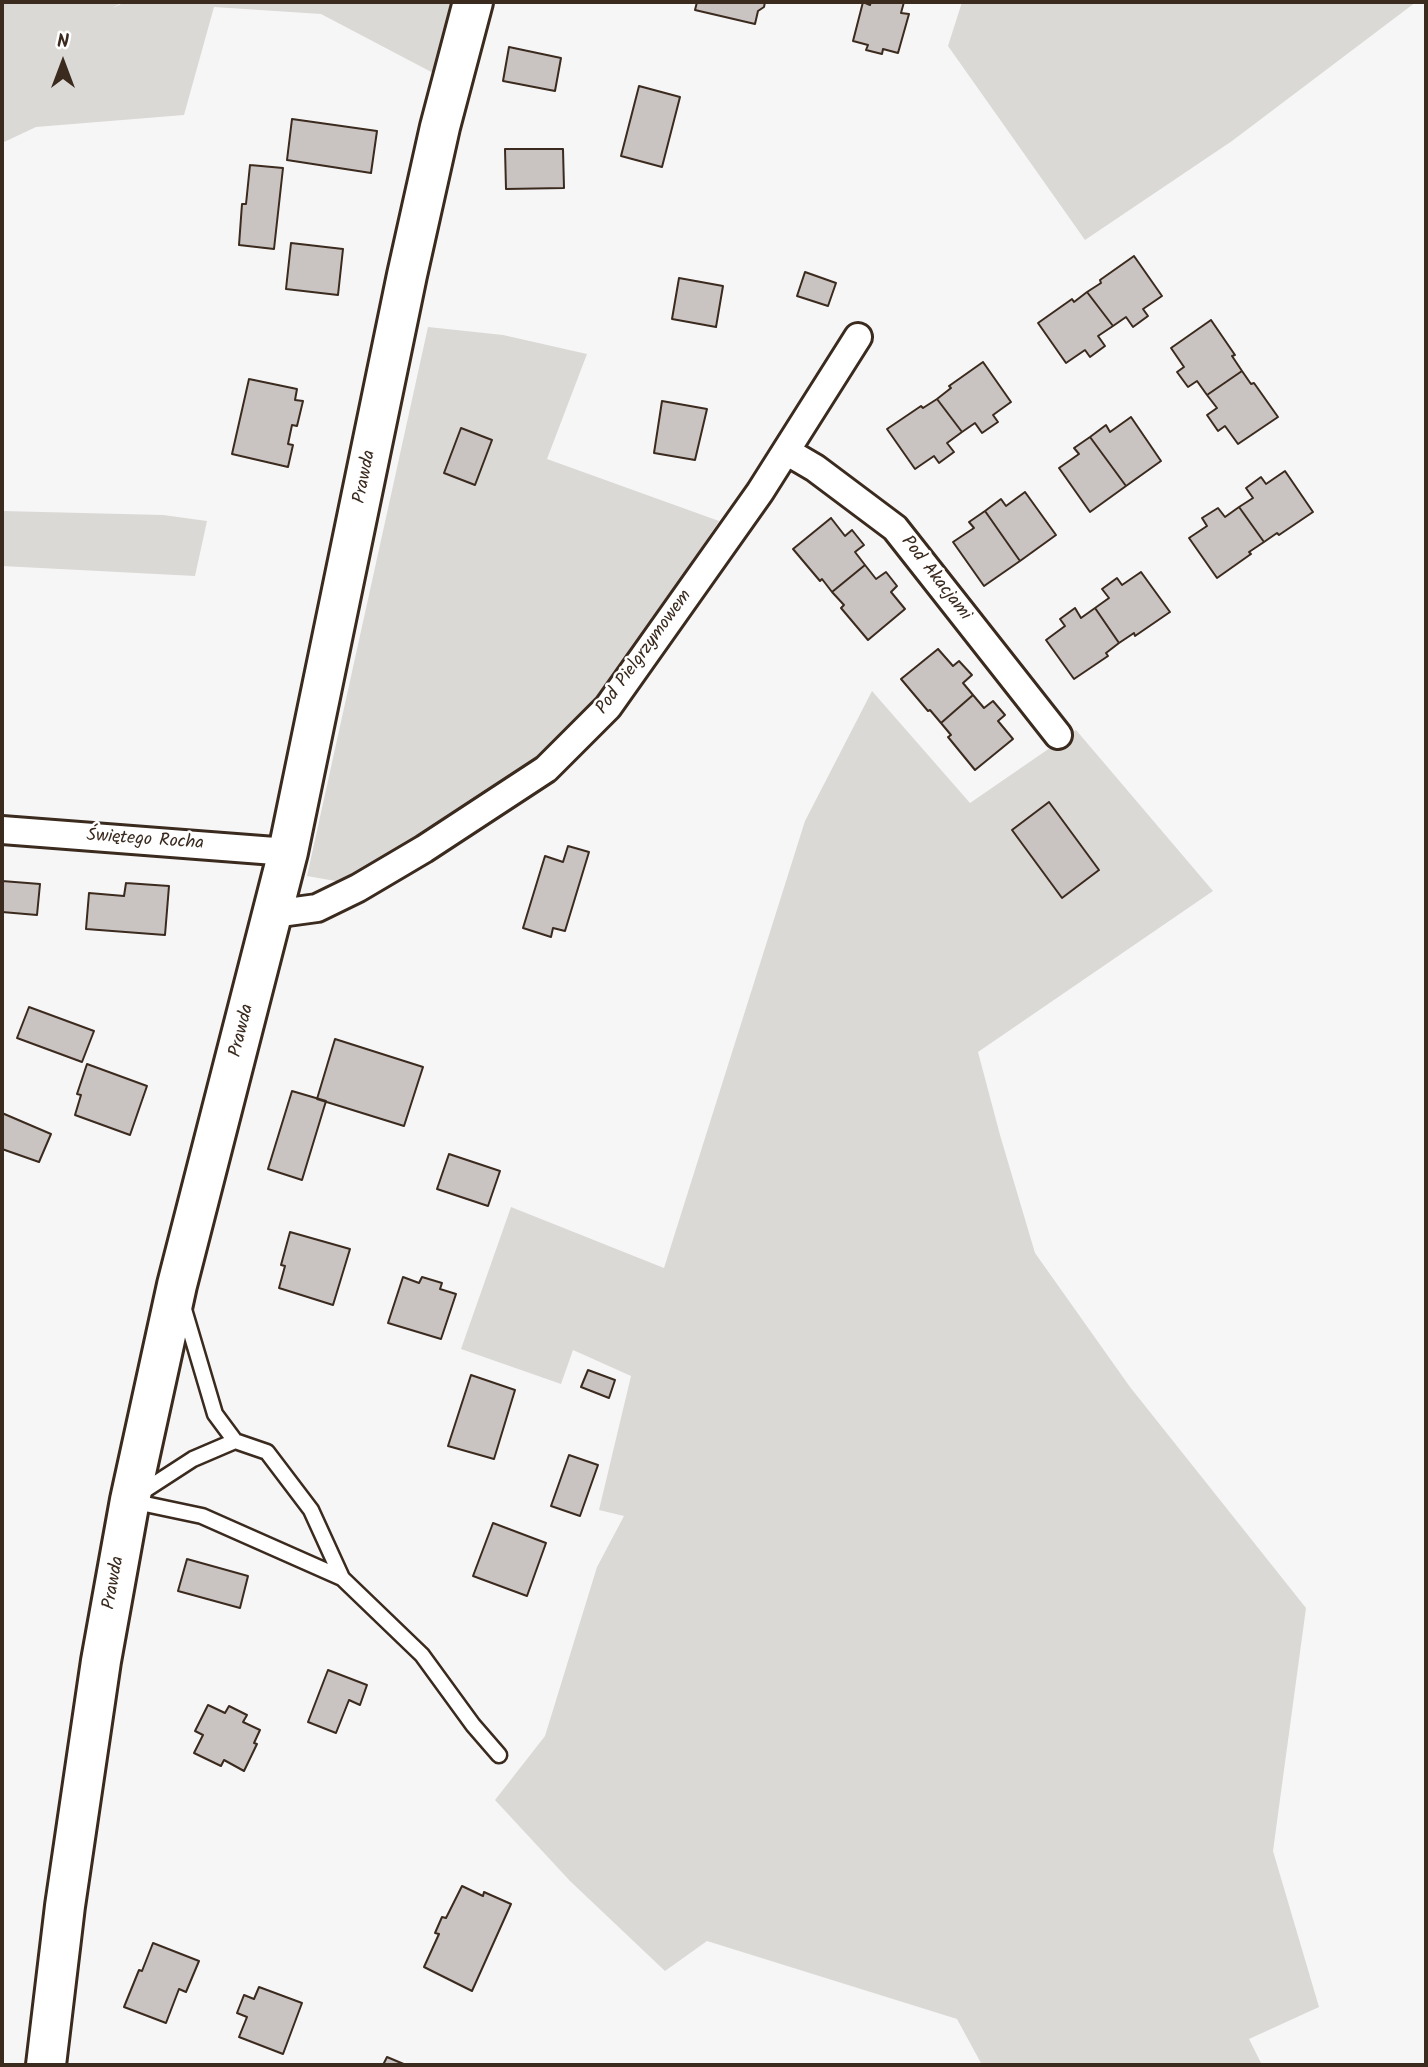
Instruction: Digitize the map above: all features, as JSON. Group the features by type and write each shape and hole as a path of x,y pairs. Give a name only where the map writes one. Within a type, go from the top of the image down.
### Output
{"street":[{"name":"Prawda","path":"46,2065 94,1702 130,1500 177,1285 288,852 407,275 440,127 473,2"},
{"name":"Pod Pielgrzymowem","path":"273,914 317,908 358,888 424,849 546,769 608,708 786,451 858,337"},
{"name":"Pod Akacjami","path":"786,451 815,468 895,528 1058,736"},
{"name":"Świętego Rocha","path":"2,830 288,852"}],"lane":[{"path":"177,1285 215,1414 234,1441 267,1452 311,1510 342,1578"},
{"path":"130,1500 193,1459 234,1441"},
{"path":"130,1500 202,1516 342,1578 422,1655 473,1725 499,1755"}],"shaded area":[{"path":"2,2 122,2 113,8 125,2 456,2 437,75 321,14 214,7 184,115 36,127 2,143"},
{"path":"962,2 1416,2 1232,141 1085,240 948,46"},
{"path":"428,327 503,335 587,354 547,459 719,521 612,682 524,773 341,882 307,876"},
{"path":"2,511 163,515 207,521 195,576 2,566"},
{"path":"872,691 970,803 1076,730 1213,891 978,1052 1035,1253 1130,1387 1306,1608 1273,1851 1319,2007 1249,2039 1262,2065 982,2065 957,2019 707,1941 665,1971 570,1881 495,1800 545,1736 597,1567 624,1516 599,1510 631,1376 573,1350 561,1384 461,1349 511,1207 664,1268 805,821"}],"building":[{"path":"697,2 765,2 764,7 758,11 755,24 695,10"},
{"path":"863,2 870,5 871,2 904,2 901,13 909,14 898,53 883,49 882,54 866,50 868,45 853,41"},
{"path":"509,47 561,58 555,91 503,81"},
{"path":"639,86 680,97 662,167 621,156"},
{"path":"292,119 377,131 371,173 287,160"},
{"path":"505,149 563,149 564,188 506,189"},
{"path":"250,165 283,168 274,249 239,245 242,204 246,204"},
{"path":"291,243 343,249 338,295 286,289"},
{"path":"1134,256 1162,296 1143,309 1148,316 1133,327 1126,317 1113,326 1087,292"},
{"path":"805,272 836,283 828,306 797,296"},
{"path":"679,278 723,286 716,327 672,319"},
{"path":"1087,292 1113,326 1098,336 1105,346 1090,357 1085,350 1066,363 1038,323 1072,299 1074,302"},
{"path":"1211,320 1235,355 1232,356 1242,371 1207,395 1197,381 1188,387 1177,372 1184,367 1171,348"},
{"path":"983,362 1011,402 993,415 998,422 982,433 975,423 962,432 937,399 951,388 949,386"},
{"path":"1242,371 1278,417 1238,444 1225,426 1218,431 1207,415 1217,408 1207,395"},
{"path":"249,379 297,389 295,400 303,401 297,426 292,425 288,444 293,445 288,467 232,454"},
{"path":"937,399 962,432 947,443 954,452 939,463 934,456 915,469 887,429 921,406 923,408"},
{"path":"662,401 707,409 695,460 654,453"},
{"path":"1131,417 1161,461 1126,486 1090,437 1106,425 1110,432"},
{"path":"461,428 492,440 475,485 444,473"},
{"path":"1090,437 1126,486 1090,512 1059,468 1079,454 1074,448"},
{"path":"1285,471 1313,512 1264,542 1239,507 1253,498 1246,488 1261,477 1266,484"},
{"path":"1025,492 1056,535 1020,561 985,511 1001,499 1006,506"},
{"path":"1239,507 1264,542 1217,578 1189,538 1207,526 1202,518 1218,508 1225,517"},
{"path":"985,511 1020,561 984,586 953,542 974,528 969,522"},
{"path":"831,518 845,536 852,530 864,545 855,552 865,565 832,592 793,549"},
{"path":"865,565 876,579 886,572 897,586 891,592 905,609 868,640 841,608 844,605 832,592"},
{"path":"1141,572 1170,612 1135,636 1134,633 1119,643 1095,608 1109,598 1102,589 1117,578 1122,585"},
{"path":"1075,608 1081,618 1095,608 1119,643 1106,653 1108,656 1074,679 1046,640 1065,626 1060,619"},
{"path":"938,649 953,666 959,661 972,675 963,683 973,695 941,723 901,679"},
{"path":"973,695 984,708 993,701 1005,715 998,721 1013,739 975,770 948,737 951,735 941,723"},
{"path":"1049,802 1099,870 1062,898 1012,830"},
{"path":"568,846 589,852 565,931 553,928 551,937 523,928 545,856 563,862"},
{"path":"2,881 40,884 37,915 2,912"},
{"path":"126,883 169,886 165,935 86,929 89,893 124,896"},
{"path":"29,1007 94,1031 82,1062 17,1038"},
{"path":"335,1039 423,1067 404,1126 317,1099"},
{"path":"87,1064 147,1086 130,1135 75,1115 81,1095 77,1094"},
{"path":"292,1091 326,1101 302,1180 268,1169"},
{"path":"2,1113 51,1134 39,1162 2,1149"},
{"path":"449,1154 500,1171 488,1206 437,1189"},
{"path":"290,1232 350,1249 333,1305 279,1288 285,1266 281,1265"},
{"path":"403,1277 419,1283 422,1277 442,1283 440,1289 456,1294 441,1339 388,1323"},
{"path":"588,1370 615,1380 609,1398 581,1387"},
{"path":"471,1375 515,1390 494,1459 448,1446"},
{"path":"569,1455 598,1465 580,1516 551,1506"},
{"path":"493,1523 546,1543 527,1596 473,1576"},
{"path":"187,1559 248,1576 240,1608 178,1591"},
{"path":"328,1670 367,1685 360,1705 349,1700 336,1733 308,1722"},
{"path":"208,1705 225,1713 229,1706 247,1715 243,1722 260,1730 254,1743 257,1744 244,1771 224,1760 221,1766 194,1753 203,1735 195,1731"},
{"path":"462,1886 483,1896 484,1892 511,1904 472,1991 424,1967 439,1934 435,1933 442,1917 446,1918"},
{"path":"153,1943 199,1961 186,1992 179,1989 166,2023 124,2007"},
{"path":"259,1987 302,2003 283,2054 239,2037 247,2017 237,2013 244,1995 254,1999"},
{"path":"387,2057 406,2065 383,2065"}]}
